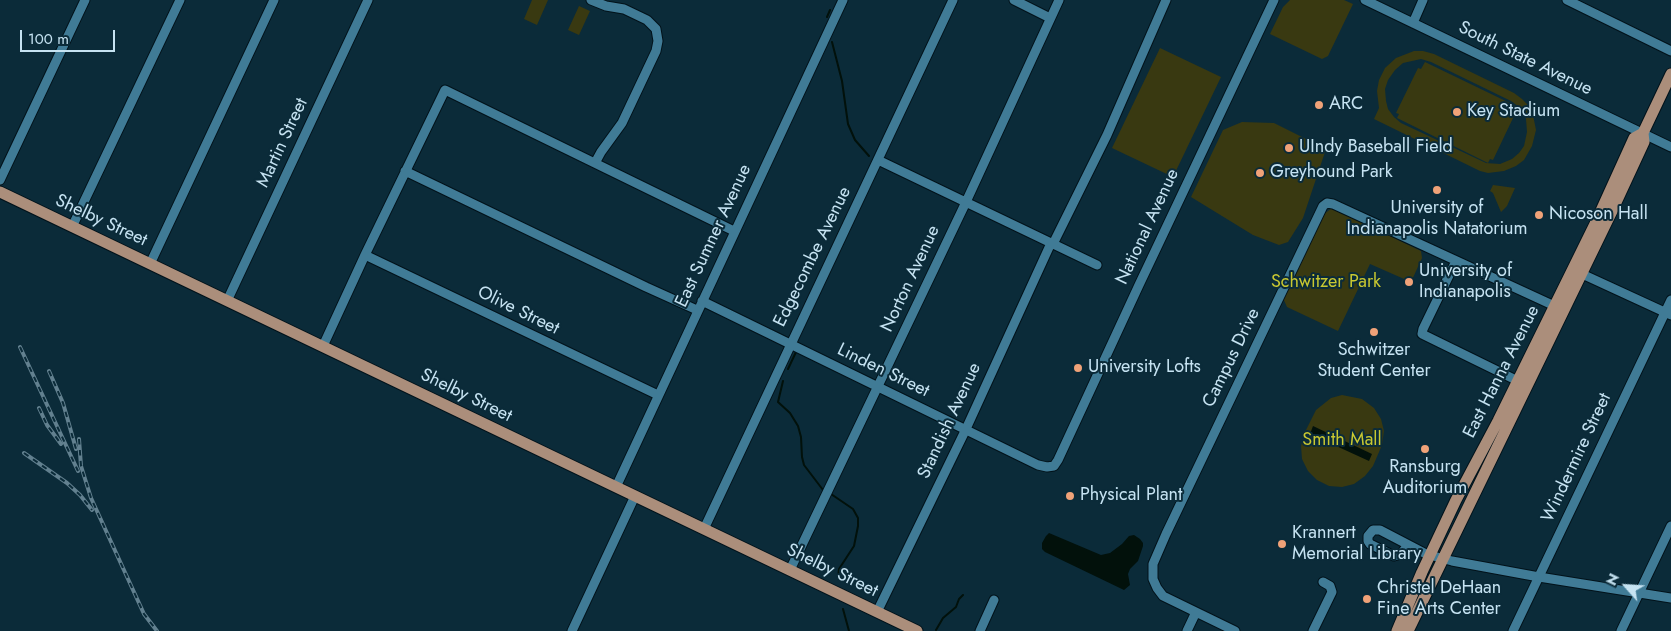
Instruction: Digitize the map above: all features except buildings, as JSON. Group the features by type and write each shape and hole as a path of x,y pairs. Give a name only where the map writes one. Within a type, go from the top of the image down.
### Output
{"main road":[{"name":"East Hanna Avenue","path":"1408,631 1461,490 1518,381 1559,309 1582,274 1644,142 1643,133 1671,74"},
{"name":"East Hanna Avenue","path":"1396,631 1437,557 1559,309 1634,138 1643,133"},
{"name":"Shelby Street","path":"0,192 918,631"}],"street":[{"path":"0,180 84,0"},
{"path":"72,227 180,0"},
{"path":"150,264 274,0"},
{"name":"Martin Street","path":"227,301 368,0"},
{"path":"592,0 602,5 624,9 645,19 656,29 658,41 656,51 622,123 595,163"},
{"name":"East Sumner Avenue","path":"616,487 843,0"},
{"name":"Edgecombe Avenue","path":"704,529 953,0"},
{"path":"1014,0 1050,18"},
{"name":"Norton Avenue","path":"790,570 966,202 1059,0"},
{"name":"Standish Avenue","path":"877,612 966,429 1052,243 1107,135 1166,0"},
{"name":"National Avenue","path":"1051,467 1058,460 1274,0"},
{"name":"South State Avenue","path":"1365,0 1671,147"},
{"path":"1413,23 1423,0"},
{"path":"1567,0 1671,51"},
{"path":"323,346 445,90 734,231"},
{"path":"878,160 1097,265"},
{"name":"Linden Street","path":"406,171 637,282 790,344 1038,465 1051,467"},
{"name":"Campus Drive","path":"1196,612 1166,598 1160,592 1152,576 1153,562 1323,206 1330,203 1334,204 1559,309"},
{"name":"Olive Street","path":"365,255 658,395"},
{"path":"1456,261 1422,334 1518,381"},
{"path":"1582,274 1668,314"},
{"name":"Windermire Street","path":"1513,631 1668,314 1671,300"},
{"path":"572,631 635,496"},
{"path":"1621,631 1671,526"},
{"path":"1408,545 1437,557 1539,577 1671,598"},
{"path":"1313,631 1332,592 1330,586 1323,582"},
{"path":"980,631 994,600"},
{"path":"1187,631 1196,612 1235,631"}],"green space":[{"path":"532,0 548,0 537,25 524,19"},
{"path":"1290,0 1344,0 1353,4 1328,56 1322,59 1270,34 1283,7"},
{"path":"579,6 590,11 579,35 568,30"},
{"path":"1160,48 1221,77 1173,177 1112,148"},
{"path":"1414,51 1434,54 1514,93 1522,99 1529,106 1536,130 1532,146 1524,160 1504,171 1488,173 1480,171 1374,119 1379,108 1377,91 1379,80 1385,68 1396,58","holes":["1421,59 1431,62 1511,101 1519,107 1526,119 1527,132 1524,146 1519,153 1512,159 1500,164 1486,163 1401,123 1394,117 1388,109 1386,101 1385,89 1388,80 1403,63"]},
{"name":"Key Stadium","path":"1425,62 1516,106 1512,114 1514,116 1493,160 1490,159 1488,163 1397,118 1399,114 1396,113 1418,68 1421,69"},
{"name":"Greyhound Park","path":"1242,122 1274,123 1326,149 1303,218 1288,242 1279,245 1253,235 1191,197 1223,130"},
{"path":"1493,185 1515,188 1507,206 1501,212 1493,193 1490,191"},
{"name":"Schwitzer Park","path":"1332,208 1421,251 1422,258 1411,282 1370,264 1338,331 1287,307 1283,298 1324,214"},
{"name":"Smith Mall","path":"1342,395 1362,399 1374,408 1381,419 1384,431 1382,445 1373,466 1365,476 1354,484 1342,487 1329,486 1317,480 1308,471 1302,459 1301,446 1304,434 1316,410 1331,398"}],"shaded area":[{"path":"1313,426 1372,454 1369,461 1310,434"},
{"path":"1049,533 1101,555 1110,553 1129,536 1134,535 1140,539 1143,546 1138,561 1128,574 1130,585 1124,590 1045,552 1042,549 1042,543"}],"waterway":[{"path":"827,17 830,10"},
{"path":"832,42 842,81 848,124 855,140 869,156"},
{"path":"788,369 796,352"},
{"path":"783,381 778,402 790,413 798,426 804,465 823,490"},
{"path":"831,494 853,509 858,518 854,546 839,569 838,579"},
{"path":"936,630 943,618 956,607 963,595"},
{"path":"843,609 849,631"}],"railway":[{"path":"20,347 78,471"},
{"path":"49,371 63,403 76,449"},
{"path":"39,408 47,425 61,444"},
{"path":"79,439 81,466 91,498 144,614 157,631"},
{"path":"24,453 67,483 92,510"}],"place":[{"name":"ARC","path":"1319,105"},
{"name":"Key Stadium","path":"1457,112"},
{"name":"UIndy Baseball Field","path":"1289,148"},
{"name":"Greyhound Park","path":"1260,173"},
{"name":"University of Indianapolis Natatorium","path":"1437,190"},
{"name":"Nicoson Hall","path":"1539,215"},
{"name":"University of Indianapolis","path":"1409,282"},
{"name":"Schwitzer Student Center","path":"1374,332"},
{"name":"University Lofts","path":"1078,368"},
{"name":"Ransburg Auditorium","path":"1425,449"},
{"name":"Physical Plant","path":"1070,496"},
{"name":"Krannert Memorial Library","path":"1282,544"},
{"name":"Christel DeHaan Fine Arts Center","path":"1367,599"}]}
